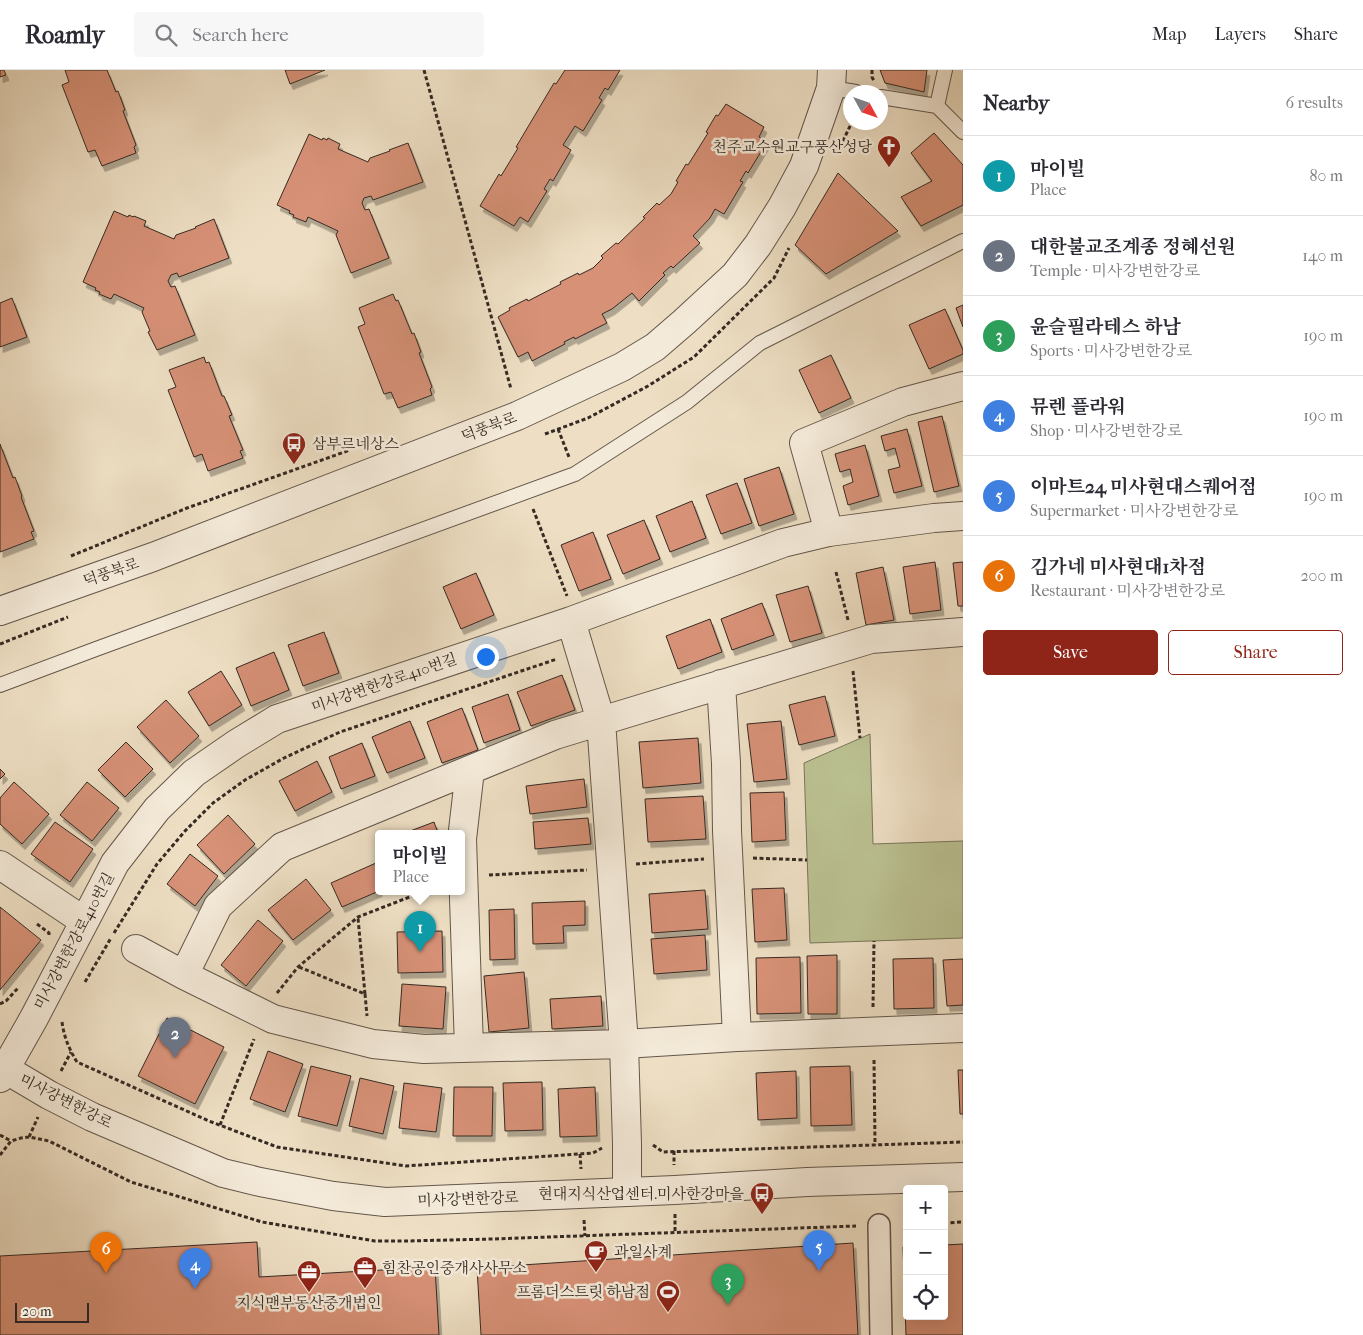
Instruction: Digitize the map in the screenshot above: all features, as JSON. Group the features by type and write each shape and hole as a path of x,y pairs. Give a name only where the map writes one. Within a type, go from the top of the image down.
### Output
{"street":[{"name":"덕풍북로","path":"0,611 153,557 517,416 622,367 655,347 735,275 758,245 782,207 804,166 840,84"},
{"path":"829,532 804,443 903,402 963,386"},
{"name":"미사강변한강로410번길","path":"2,1071 34,1018 115,863 157,809 194,773 236,744 278,719 570,612 783,543 829,532 963,516"},
{"path":"570,612 601,721 624,1044 627,1192"},
{"path":"184,975 218,906 282,847 555,735 870,639 963,632"},
{"path":"721,684 737,1037"},
{"path":"463,830 470,770"},
{"path":"0,865 84,921"},
{"path":"464,895 469,1048"},
{"path":"136,949 273,1019 373,1044 424,1049 624,1044 737,1037 963,1028"},
{"name":"미사강변한강로","path":"2,1071 92,1117 222,1173 333,1196 384,1202 674,1190 808,1182 963,1177"},
{"path":"879,1225 881,1335"}],"lane":[{"path":"937,106 944,70"},
{"path":"888,93 937,106 963,132"},
{"path":"0,685 575,474 687,402 760,343 963,241"}],"path":[{"path":"424,70 512,390 504,393"},
{"path":"872,70 872,77 876,85"},
{"path":"558,429 575,474"},
{"path":"70,556 187,508 352,450"},
{"path":"527,492 570,612"},
{"path":"82,987 157,864 185,830 213,803 245,780 284,758 340,732 552,660 559,658 564,662"},
{"path":"276,996 298,967 358,917 416,895"},
{"path":"358,917 367,1017"},
{"path":"37,923 49,933 50,938"},
{"path":"873,1015 874,941"},
{"path":"298,967 365,994"},
{"path":"0,1004 6,1001 19,986"},
{"path":"62,1020 64,1036 77,1062 220,1125 277,1147 406,1166 593,1153 603,1146"},
{"path":"220,1125 256,1033"},
{"path":"874,1060 875,1145"},
{"path":"0,1134 11,1141 0,1155"},
{"path":"654,1145 663,1152 963,1142"},
{"path":"948,1223 963,1222"}],"green space":[{"path":"870,734 873,844 963,841 963,938 810,943 804,763"}],"building":[{"path":"0,70 4,70 6,75 0,77"},
{"path":"65,70 107,70 125,110 123,111 136,145 134,147 136,153 102,166 95,150 88,152 62,85 69,82"},
{"path":"285,70 325,70 290,84"},
{"path":"565,70 620,70 608,90 605,88 599,98 602,100 583,131 575,126 563,145 571,150 553,181 550,179 544,189 547,191 528,222 520,217 514,226 480,206 499,174 501,176 518,148 516,147 554,83 556,84"},
{"path":"880,70 927,70 924,92 885,83"},
{"path":"726,104 764,127 759,137 767,142 748,173 746,171 740,181 743,182 724,214 715,209 710,218 693,236 700,243 673,268 671,266 663,273 665,275 639,301 632,293 612,309 602,314 607,323 575,339 574,337 564,342 565,344 532,361 528,352 518,357 498,317 510,310 509,308 527,299 528,301 578,273 579,275 593,268 603,258 601,256 616,243 618,244 645,218 643,217 657,203 659,205 671,194 686,164 688,165 708,133 706,132 716,115 718,116"},
{"path":"934,133 963,165 963,205 921,226 901,197 932,181 911,153"},
{"path":"309,134 322,140 323,138 327,140 328,138 340,144 338,149 368,162 370,158 408,143 423,182 373,200 371,196 364,198 362,203 365,210 369,209 389,258 351,273 336,235 338,231 308,217 306,222 293,217 294,215 289,213 290,211 277,205"},
{"path":"838,173 898,231 826,274 795,245"},
{"path":"114,211 128,217 129,215 134,216 146,221 144,226 174,239 176,235 214,219 229,258 179,277 177,273 171,275 168,281 171,287 175,286 195,335 157,350 148,332 150,331 142,312 144,308 114,294 111,299 99,294 100,292 95,290 96,288 83,282"},
{"path":"393,294 396,301 398,300 412,334 414,333 421,352 419,353 432,387 430,389 432,395 398,408 391,392 384,394 358,327 365,324 359,308"},
{"path":"12,298 27,337 0,347 0,303"},
{"path":"963,305 963,327 956,308"},
{"path":"945,309 963,354 929,369 909,325"},
{"path":"831,355 851,398 819,413 799,370"},
{"path":"204,357 206,363 209,362 222,396 224,396 232,415 229,416 243,450 240,451 243,458 208,471 202,454 194,457 168,390 176,387 169,370"},
{"path":"942,416 959,486 934,492 918,422"},
{"path":"907,429 922,486 894,493 888,470 900,467 895,448 885,451 881,436"},
{"path":"0,444 22,496 34,531 31,532 34,539 0,552"},
{"path":"865,445 879,496 848,505 843,486 853,482 850,469 840,472 835,454"},
{"path":"779,467 794,514 759,526 744,479"},
{"path":"737,483 752,523 721,534 706,495"},
{"path":"692,501 706,538 670,552 656,516"},
{"path":"644,520 660,559 623,574 607,535"},
{"path":"593,532 611,579 579,591 561,545"},
{"path":"935,562 941,610 910,614 903,567"},
{"path":"963,562 963,606 958,606 953,563"},
{"path":"883,567 894,620 866,625 856,573"},
{"path":"476,573 494,615 461,629 443,587"},
{"path":"808,586 822,633 790,642 776,595"},
{"path":"762,603 774,635 732,650 721,619"},
{"path":"710,619 722,652 678,669 666,636"},
{"path":"324,632 339,673 303,686 288,645"},
{"path":"274,652 289,690 251,706 236,668"},
{"path":"221,671 242,705 209,726 188,692"},
{"path":"562,675 575,710 531,726 517,692"},
{"path":"508,694 520,730 484,743 472,707"},
{"path":"825,696 835,736 799,745 789,705"},
{"path":"166,700 199,736 170,763 137,727"},
{"path":"462,708 478,750 442,763 427,722"},
{"path":"410,721 425,758 387,773 372,737"},
{"path":"781,721 787,779 754,782 747,724"},
{"path":"698,738 701,783 643,788 639,742"},
{"path":"126,742 153,769 125,797 98,770"},
{"path":"362,743 375,776 341,789 329,757"},
{"path":"317,761 332,792 295,811 279,781"},
{"path":"0,769 5,774 0,779"},
{"path":"584,779 587,807 530,814 526,786"},
{"path":"14,782 49,814 22,844 0,824 0,798"},
{"path":"87,782 119,808 92,841 60,815"},
{"path":"784,792 786,840 752,842 750,793"},
{"path":"703,796 706,839 648,842 645,799"},
{"path":"228,815 255,844 224,874 197,845"},
{"path":"588,818 591,844 535,849 533,822"},
{"path":"55,822 93,849 70,882 31,854"},
{"path":"434,822 437,830 413,830"},
{"path":"190,854 218,876 195,906 167,884"},
{"path":"375,863 375,893 342,907 331,883"},
{"path":"306,879 331,910 293,940 268,910"},
{"path":"784,888 787,940 755,942 752,889"},
{"path":"705,890 708,929 652,933 649,894"},
{"path":"585,901 585,925 563,926 564,943 533,944 532,903"},
{"path":"0,907 41,940 0,990"},
{"path":"514,909 515,959 490,960 489,910"},
{"path":"258,920 283,941 246,986 221,965"},
{"path":"442,931 443,972 398,973 397,932"},
{"path":"705,935 707,970 654,974 651,939"},
{"path":"837,955 837,1014 808,1014 807,956"},
{"path":"800,957 801,1013 757,1014 756,958"},
{"path":"933,958 934,1008 894,1009 893,959"},
{"path":"963,959 963,1005 947,1006 943,960"},
{"path":"524,972 529,1028 489,1032 484,976"},
{"path":"402,984 446,987 443,1029 399,1026"},
{"path":"601,996 603,1026 552,1029 550,999"},
{"path":"167,1018 224,1047 195,1104 138,1076"},
{"path":"268,1051 303,1064 285,1112 250,1099"},
{"path":"311,1066 351,1076 337,1126 298,1116"},
{"path":"850,1066 852,1125 811,1126 810,1067"},
{"path":"958,1070 963,1070 963,1114 960,1114"},
{"path":"796,1071 797,1118 758,1120 756,1073"},
{"path":"360,1078 394,1086 383,1134 349,1126"},
{"path":"542,1082 543,1130 505,1131 503,1083"},
{"path":"404,1083 442,1088 436,1132 399,1128"},
{"path":"454,1087 493,1087 492,1136 453,1136"},
{"path":"595,1087 597,1136 560,1137 558,1089"},
{"path":"257,1242 259,1277 435,1267 439,1335 0,1335 0,1256"},
{"path":"853,1243 858,1335 481,1335 477,1268"},
{"path":"963,1244 963,1335 906,1335 905,1320 948,1320 948,1245"}],"place":[{"name":"천주교수원교구풍산성당","path":"889,168"},
{"name":"삼부르네상스","path":"294,465"},
{"name":"마이빌","path":"420,952"},
{"name":"대한불교조계종 정혜선원","path":"175,1058"},
{"name":"현대지식산업센터.미사한강마을","path":"762,1215"},
{"name":"이마트24 미사현대스퀘어점","path":"819,1271"},
{"name":"김가네 미사현대1차점","path":"106,1273"},
{"name":"과일사계","path":"596,1273"},
{"name":"뮤렌 플라워","path":"195,1289"},
{"name":"힘찬공인중개사사무소","path":"365,1289"},
{"name":"지식맨부동산중개법인","path":"309,1293"},
{"name":"윤슬필라테스 하남","path":"728,1305"},
{"name":"프롬더스트릿 하남점","path":"668,1313"}]}
